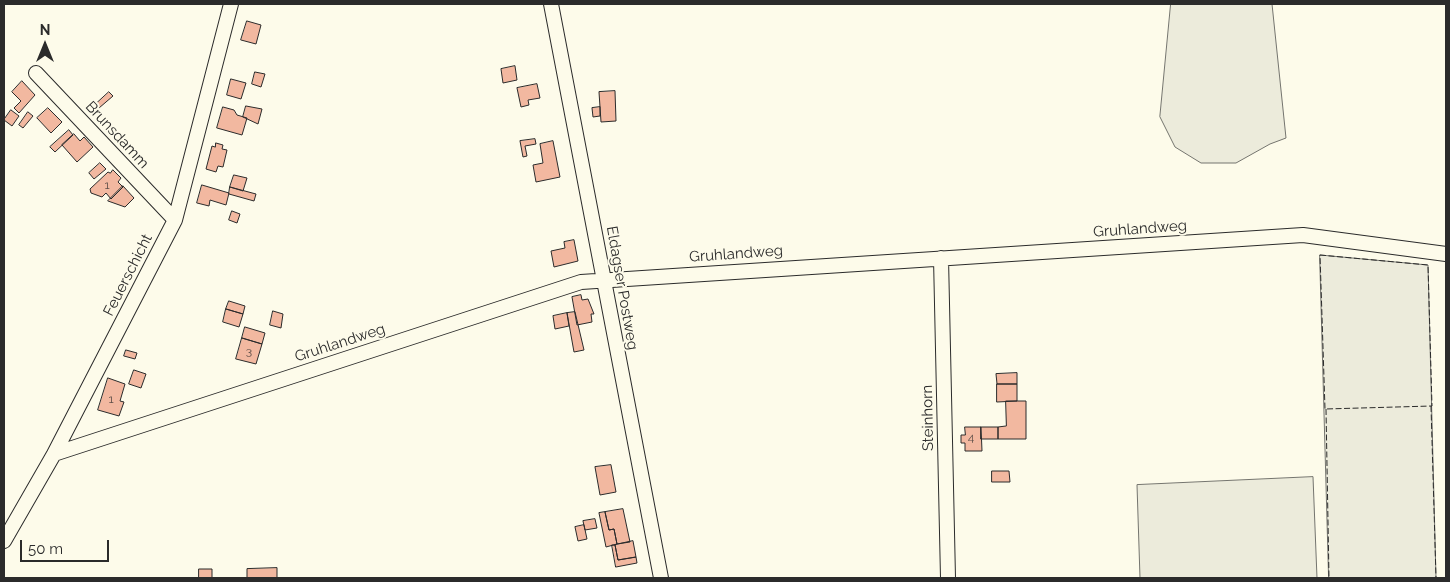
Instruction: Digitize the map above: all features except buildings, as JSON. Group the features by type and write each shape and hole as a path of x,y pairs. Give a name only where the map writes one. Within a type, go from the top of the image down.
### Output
{"street":[{"name":"Feuerschicht","path":"4,540 54,454 175,220 231,4"},
{"name":"Eldagser Postweg","path":"551,4 661,578"},
{"name":"Brunsdamm","path":"36,73 175,220"},
{"name":"Gruhlandweg","path":"54,454 581,282 1303,236 1446,254"},
{"name":"Steinhorn","path":"941,258 948,578"}],"shaded area":[{"path":"1171,4 1272,4 1286,138 1270,144 1236,163 1201,163 1175,147 1160,117"},
{"path":"1320,255 1428,265 1436,578 1329,578"},
{"path":"1313,477 1317,578 1140,578 1137,485"}],"fence":[{"path":"1320,255 1428,265 1432,406 1325,409 1320,255"},
{"path":"1431,406 1436,578"},
{"path":"1326,409 1329,578"}]}
